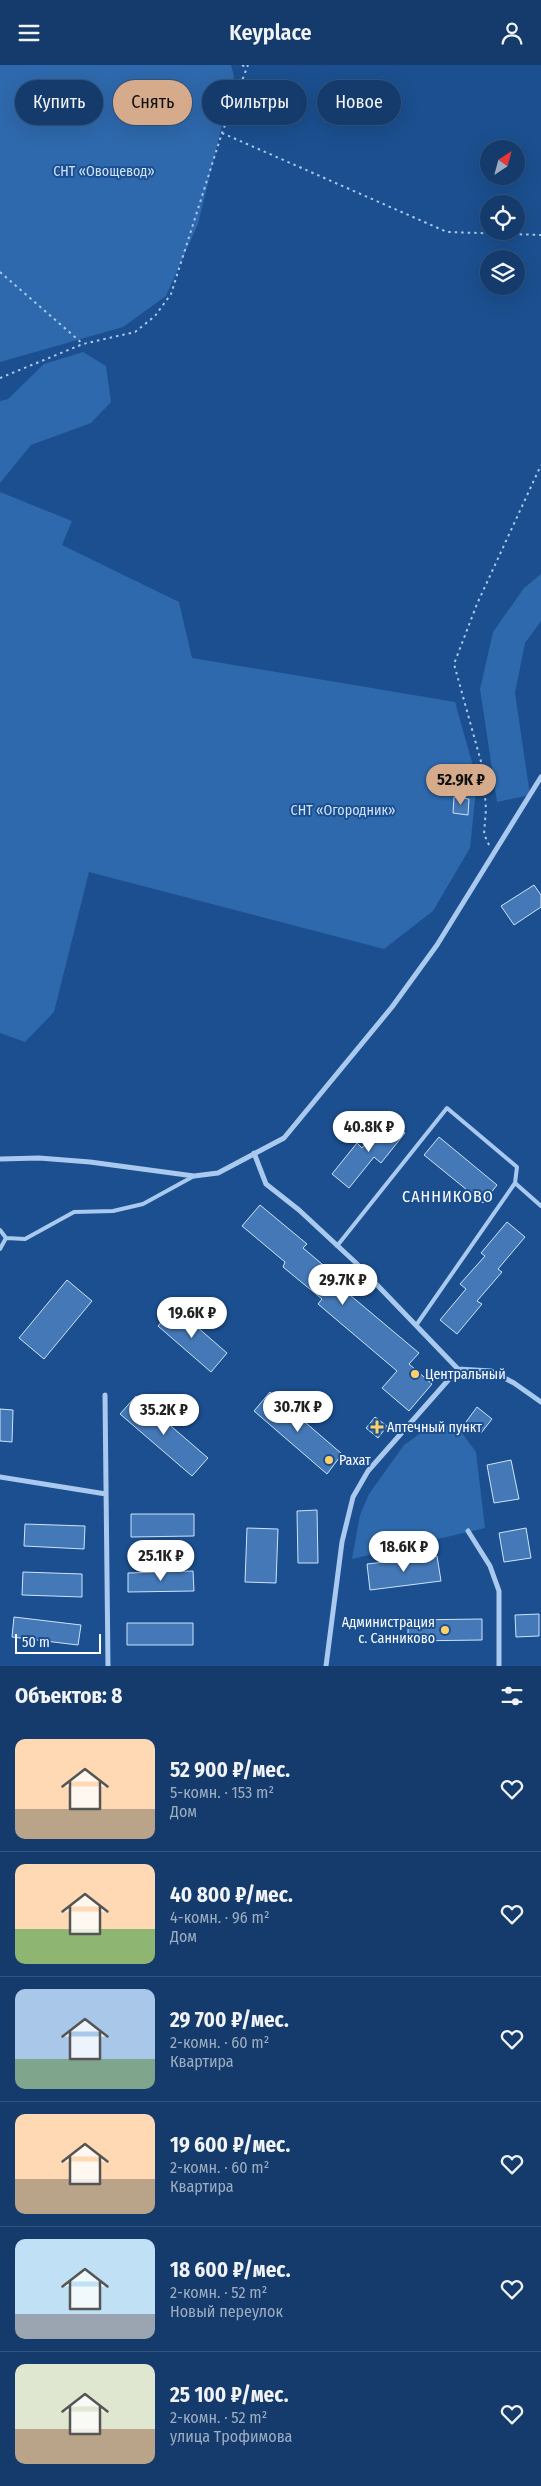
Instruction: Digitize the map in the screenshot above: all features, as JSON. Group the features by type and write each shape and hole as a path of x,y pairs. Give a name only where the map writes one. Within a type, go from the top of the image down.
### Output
{"street":[{"path":"0,1159 39,1158 90,1162 194,1176 218,1173 284,1138 392,1007 436,945 541,777"},
{"path":"254,1153 266,1184 299,1210 337,1246 417,1324 458,1369 491,1371 514,1383 541,1402"},
{"path":"326,1666 342,1543 353,1497 368,1471 458,1369"},
{"path":"105,1395 108,1666"},
{"path":"0,1477 106,1494"},
{"path":"468,1531 490,1566 497,1584 499,1666"}],"lane":[{"path":"337,1246 447,1108 517,1167 515,1183 417,1324"},
{"path":"6,1238 25,1239 74,1212 113,1211 143,1204 194,1176"},
{"path":"515,1183 541,1206"},
{"path":"0,1230 6,1238"},
{"path":"0,1249 6,1238"}],"path":[{"path":"242,65 246,68"},
{"path":"0,378 83,344 135,332 155,316 171,294 222,133 248,65"},
{"path":"222,133 447,232 541,235"},
{"path":"0,272 83,344"},
{"path":"493,856 484,834 486,809 483,769 454,664 477,604 541,465"}],"green space":[{"name":"СНТ «Овощевод»","path":"0,65 231,65 233,80 202,80 202,125 222,125 198,224 166,296 123,327 0,362"},
{"path":"83,352 106,366 111,402 91,423 31,445 0,483 0,401 8,399 44,364"},
{"name":"СНТ «Огородник»","path":"0,492 72,521 62,545 179,602 192,658 455,702 477,780 470,848 433,911 384,949 89,872 54,1012 25,1042 0,1033"},
{"path":"541,574 541,621 525,643 515,693 530,795 497,802 480,689 493,632 524,588"},
{"path":"432,1425 457,1426 476,1452 485,1528 352,1559 360,1515 369,1494 404,1445"}],"building":[{"path":"454,797 469,799 468,815 453,813"},
{"path":"534,885 541,895 541,907 514,925 501,906"},
{"path":"386,1118 405,1133 381,1163 374,1157 349,1188 332,1174 357,1143 362,1148"},
{"path":"439,1137 497,1185 483,1203 424,1155"},
{"path":"260,1205 307,1244 303,1248 341,1280 338,1285 419,1353 409,1364 432,1384 409,1411 382,1388 397,1371 318,1304 322,1299 283,1267 285,1262 242,1226"},
{"path":"507,1222 525,1237 498,1269 502,1272 477,1301 482,1304 457,1334 440,1320 466,1289 460,1284 485,1256 481,1253"},
{"path":"67,1280 92,1301 44,1359 19,1338"},
{"path":"174,1307 227,1353 211,1372 158,1326"},
{"path":"270,1392 342,1454 327,1474 254,1411"},
{"path":"136,1396 208,1458 192,1476 120,1414"},
{"path":"477,1407 492,1419 481,1433 466,1422"},
{"path":"0,1409 13,1410 12,1442 0,1441"},
{"path":"375,1417 387,1426 378,1438 366,1428"},
{"path":"511,1460 519,1499 494,1503 487,1465"},
{"path":"317,1510 318,1563 298,1563 297,1511"},
{"path":"131,1514 194,1514 194,1536 131,1537"},
{"path":"25,1524 85,1526 84,1549 24,1546"},
{"path":"247,1528 278,1529 276,1583 245,1582"},
{"path":"526,1528 531,1558 504,1562 499,1533"},
{"path":"437,1556 441,1581 370,1590 367,1564"},
{"path":"193,1571 194,1591 128,1592 128,1573"},
{"path":"23,1572 82,1574 82,1597 22,1595"},
{"path":"539,1614 539,1636 516,1637 515,1615"},
{"path":"14,1617 81,1625 78,1645 12,1637"},
{"name":"Администрация с. Санниково","path":"482,1619 482,1640 408,1641 408,1620"},
{"path":"127,1623 193,1623 193,1645 127,1645"}],"place":[{"name":"Центральный","path":"415,1374"},
{"name":"Аптечный пункт","path":"377,1427"},
{"name":"Рахат","path":"329,1460"},
{"name":"Администрация с. Санниково","path":"445,1630"}],"district":[{"name":"САННИКОВО","path":"448,1196"}]}
